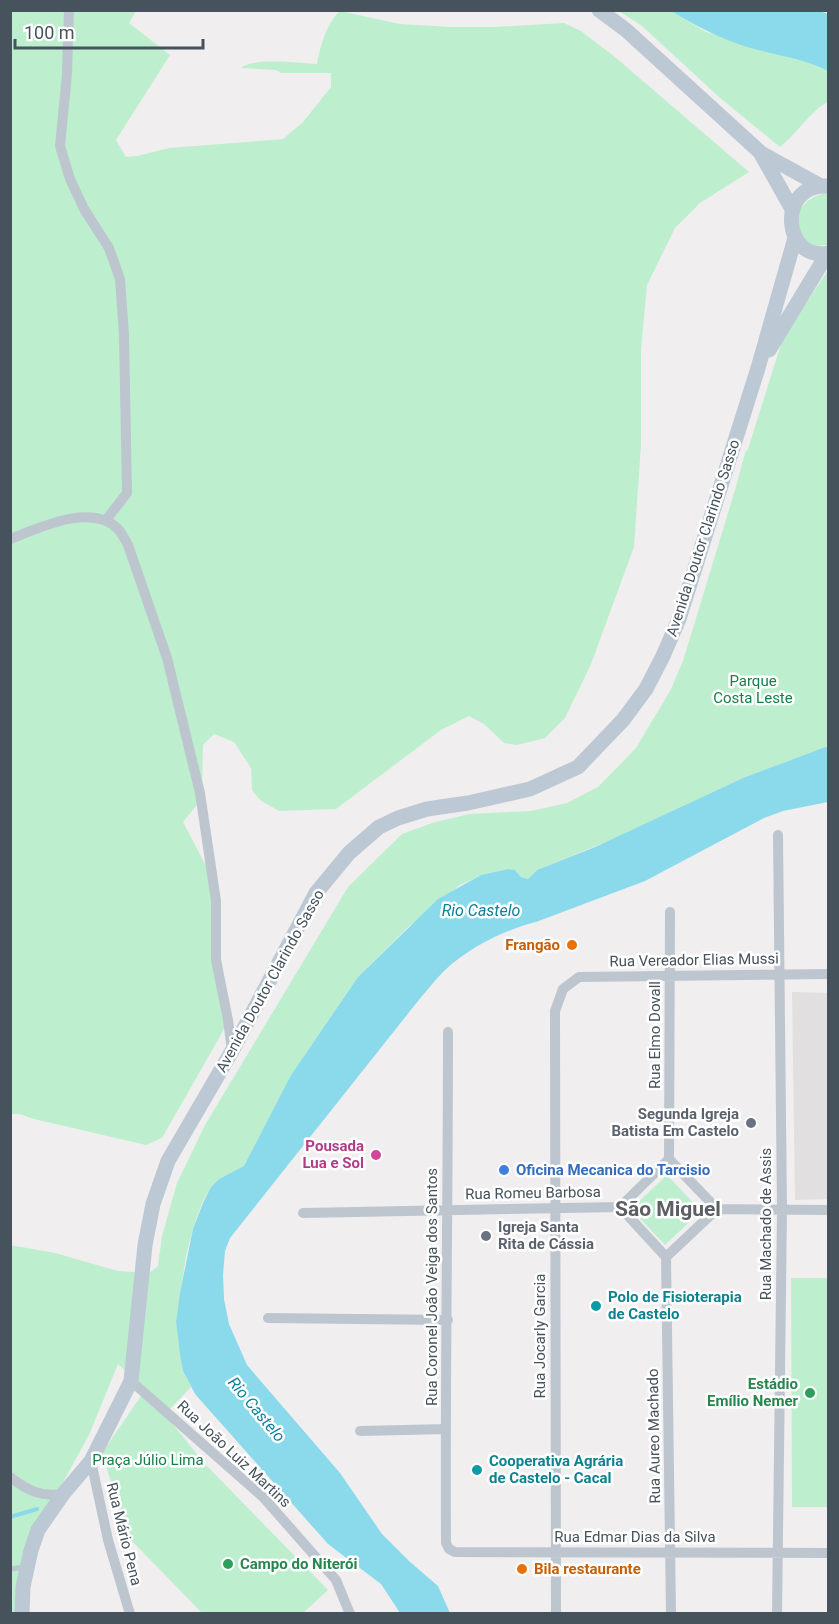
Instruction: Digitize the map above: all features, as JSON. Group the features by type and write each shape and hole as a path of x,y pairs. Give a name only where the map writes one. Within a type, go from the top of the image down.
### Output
{"main road":[{"path":"599,10 626,30 761,153 825,186"},
{"path":"761,153 792,209"},
{"path":"792,209 798,198 808,190 825,186"},
{"name":"Avenida Doutor Clarindo Sasso","path":"22,1614 23,1587 38,1530 63,1494 91,1461 131,1381 145,1245 153,1204 168,1161 232,1051 316,893 349,853 379,827 398,818 428,810 530,789 578,767 623,720 646,689 679,619 758,368 795,237 790,219 792,209"},
{"name":"Avenida Doutor Clarindo Sasso","path":"758,368 828,253 809,250 795,237"}],"street":[{"path":"69,10 67,74 60,146 79,199 109,248 120,279 122,301 127,494 106,520"},
{"path":"10,539 74,518 93,517 106,520 119,529 128,545 156,622 183,717 205,821 216,901 216,960 232,1051"},
{"name":"Rua Machado de Assis","path":"777,1614 782,1210 778,835"},
{"name":"Rua Elmo Dovall","path":"669,1159 670,912"},
{"name":"Rua Vereador Elias Mussi","path":"563,989 579,977 828,974"},
{"name":"Rua Jocarly Garcia","path":"556,1614 555,1011 563,989"},
{"name":"Rua Coronel João Veiga dos Santos","path":"446,1543 448,1032"},
{"path":"717,1209 669,1159 620,1207 666,1257 717,1209 828,1210"},
{"name":"Rua Romeu Barbosa","path":"303,1213 620,1207"},
{"name":"Rua Aureo Machado","path":"666,1257 671,1614"},
{"path":"268,1318 448,1320"},
{"name":"Rua João Luiz Martins","path":"131,1381 263,1497 336,1581 350,1614"},
{"path":"360,1431 446,1429"},
{"name":"Rua Mário Pena","path":"91,1461 108,1540 130,1614"},
{"path":"10,1477 28,1490 39,1494 63,1494"},
{"name":"Rua Edmar Dias da Silva","path":"446,1543 449,1549 455,1552 828,1553"}],"lane":[{"path":"10,1569 27,1567"}],"shaded area":[{"path":"792,992 828,993 828,1199 795,1200"}],"green space":[{"path":"10,11 136,11 129,23 170,55 116,140 126,157 169,148 283,139 303,122 331,87 331,73 281,73 276,70 241,68 266,62 317,64 328,28 340,11 400,24 451,27 564,23 581,31 615,57 749,172 700,203 675,228 647,285 641,349 641,445 634,547 591,664 565,718 545,738 517,745 504,743 484,724 469,716 441,730 336,809 279,811 260,800 252,790 251,768 234,742 214,734 203,745 202,788 196,806 183,822 215,883 217,924 228,1019 162,1138 146,1145 11,1114"},
{"path":"619,11 671,11 706,32 817,65 828,71 828,102 815,111 780,147 719,97 642,26"},
{"path":"828,193 828,245 815,246 804,241 797,222 798,216 807,202"},
{"name":"Parque Costa Leste","path":"828,270 828,746 743,778 615,838 537,870 528,879 521,877 515,870 508,869 481,875 460,885 408,927 358,977 291,1075 245,1166 219,1179 211,1187 202,1203 186,1256 176,1322 183,1371 191,1387 169,1410 118,1364 89,1435 55,1497 26,1566 24,1614 10,1613 10,1245 55,1253 118,1271 149,1273 158,1266 162,1236 177,1183 205,1125 348,887 402,834 432,823 469,814 531,811 567,803 598,787 636,748 670,691 683,661 745,453 783,338"},
{"path":"667,1175 701,1211 665,1245 631,1209"},
{"name":"Estádio Emílio Nemer","path":"791,1278 828,1278 828,1507 792,1507"},
{"name":"Campo do Niterói","path":"145,1390 205,1464 328,1590 303,1613 202,1613 128,1537 102,1453"}],"water":[{"path":"817,10 828,14 828,71 799,60 736,43 671,11"},
{"name":"Rio Castelo","path":"828,746 828,802 783,811 764,818 645,881 500,935 476,947 455,962 441,974 414,1006 230,1238 225,1251 224,1299 229,1324 247,1365 340,1473 382,1534 438,1586 450,1613 400,1613 381,1584 328,1544 195,1394 183,1371 176,1322 193,1229 203,1203 211,1187 219,1179 244,1166 291,1075 358,977 438,899 481,875 508,869 515,870 521,877 528,879 537,870 595,847 743,778"}],"waterway":[{"path":"254,1473 265,1471"},
{"path":"10,1517 37,1509"}],"place":[{"name":"Frangão","path":"572,945"},
{"name":"Segunda Igreja Batista Em Castelo","path":"751,1123"},
{"name":"Pousada Lua e Sol","path":"376,1155"},
{"name":"Oficina Mecanica do Tarcisio","path":"504,1170"},
{"name":"Igreja Santa Rita de Cássia","path":"486,1236"},
{"name":"Polo de Fisioterapia de Castelo","path":"596,1306"},
{"name":"Estádio Emílio Nemer","path":"810,1393"},
{"name":"Cooperativa Agrária de Castelo - Cacal","path":"477,1470"},
{"name":"Campo do Niterói","path":"228,1564"},
{"name":"Bila restaurante","path":"522,1569"}],"district":[{"name":"São Miguel","path":"668,1209"}],"park label":[{"name":"Praça Júlio Lima","path":"148,1460"}]}
